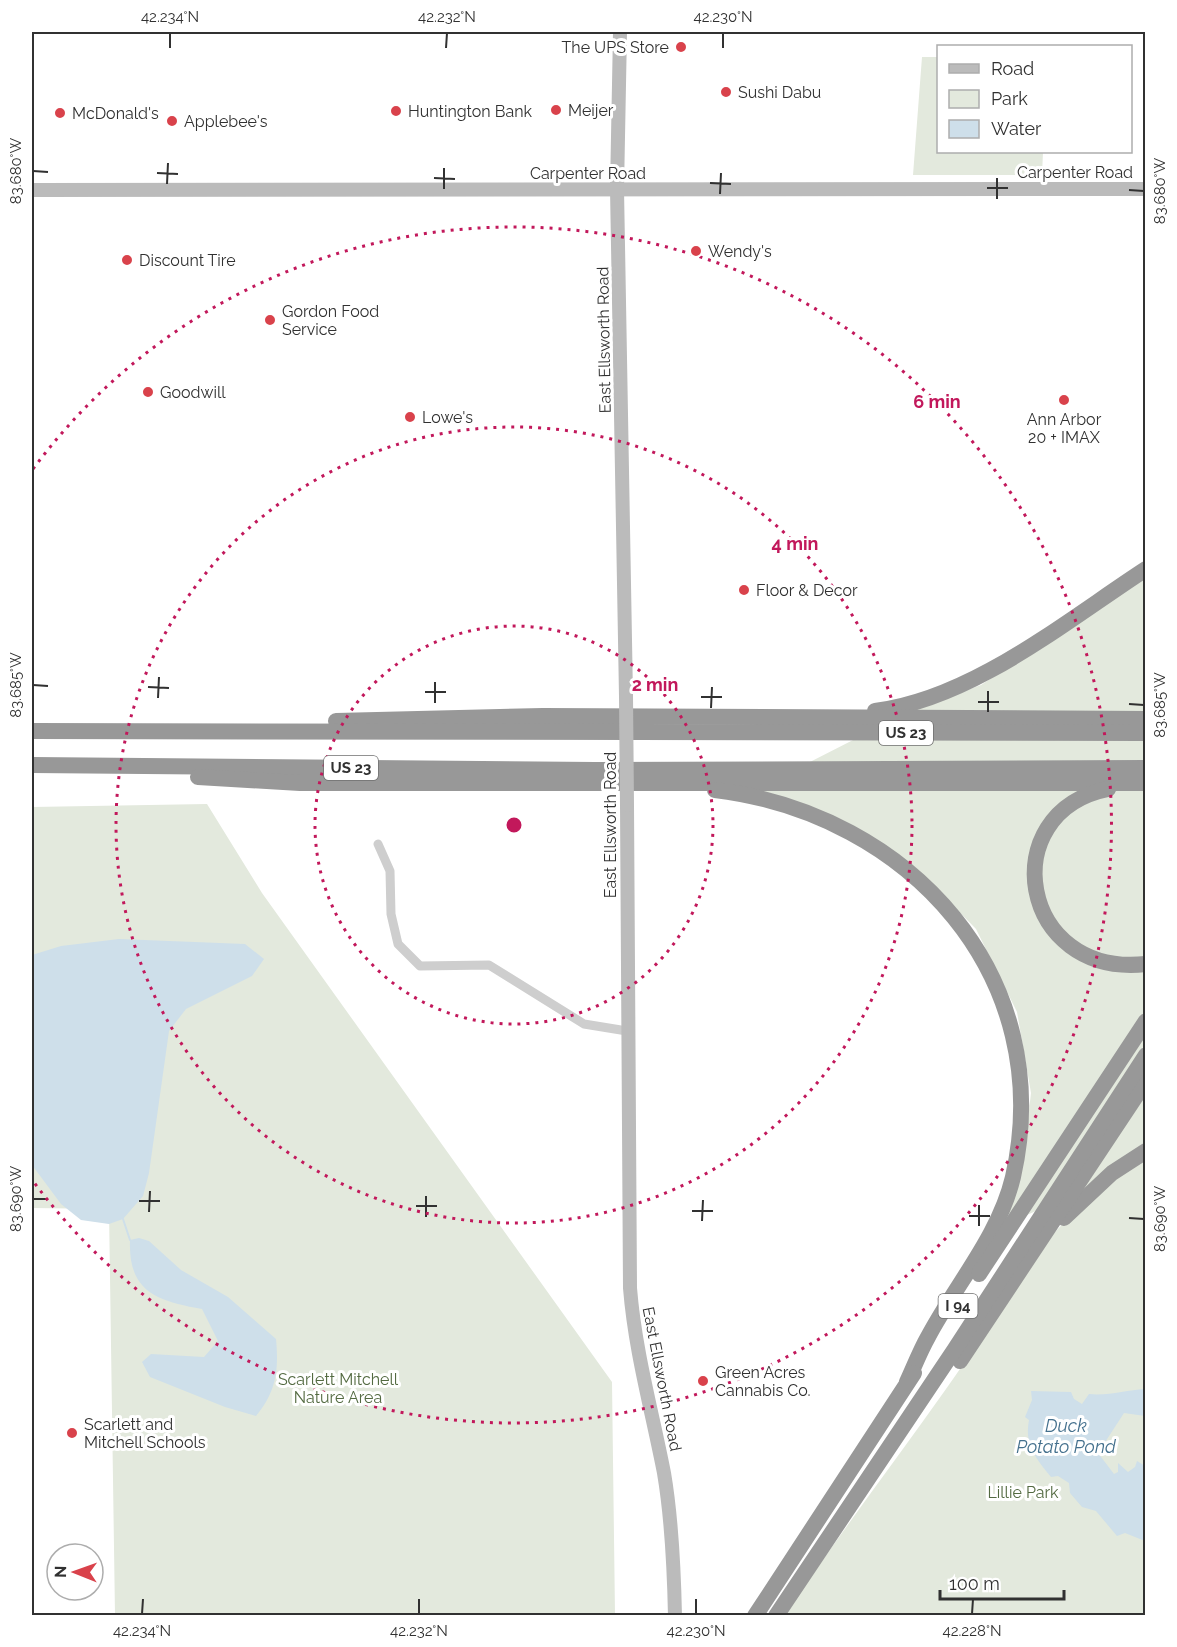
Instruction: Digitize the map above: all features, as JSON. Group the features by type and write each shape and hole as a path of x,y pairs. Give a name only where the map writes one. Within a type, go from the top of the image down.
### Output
{"highway":[{"path":"827,717 886,709 950,691 1013,656 1146,569"},
{"path":"165,731 230,723 543,716 1146,719"},
{"name":"US 23","path":"32,731 1146,733"},
{"name":"US 23","path":"32,765 1144,778"},
{"path":"108,766 160,775 300,783 1144,778"},
{"path":"1144,778 1083,796 1064,809 1048,828 1035,867 1040,907 1049,925 1066,944 1084,957 1105,964 1124,966 1146,964"},
{"path":"661,782 724,791 785,806 828,822 877,848 938,896 963,926 984,959 1005,1004 1016,1046 1022,1089 1020,1133 1012,1179 999,1215 928,1337 907,1382"},
{"name":"I 94","path":"755,1616 1146,1022"},
{"name":"I 94","path":"776,1616 955,1349 1012,1257 1146,1055"},
{"path":"852,1500 872,1483 916,1425 1146,1081"},
{"path":"1030,1257 1090,1192 1146,1151"}],"main road":[{"name":"East Ellsworth Road","path":"620,32 617,189 626,696 627,1192 633,1330 664,1475 673,1543 675,1616"},
{"name":"Carpenter Road","path":"32,190 1146,189"}],"street":[{"path":"378,844 390,871 391,914 398,944 420,966 489,965 584,1024 627,1031"}],"green space":[{"path":"922,57 937,57 937,153 1043,153 1042,175 913,175"},
{"path":"1145,576 1145,1142 1084,1190 1002,1226 1022,1170 1031,1093 1017,1012 976,929 915,867 755,790 910,711 981,685"},
{"name":"Scarlett Mitchell Nature Area","path":"207,804 262,893 612,1382 615,1615 115,1615 109,1209 32,1208 32,807"},
{"name":"Lillie Park","path":"1145,1155 1145,1615 784,1616 946,1389 1040,1250 1076,1211"}],"water":[{"path":"119,939 245,944 264,959 252,976 186,1009 169,1031 149,1173 143,1196 123,1219 109,1224 81,1220 61,1204 32,1165 32,955 61,946"},
{"path":"139,1238 149,1241 181,1270 228,1297 276,1339 275,1380 268,1398 256,1416 225,1407 150,1377 142,1362 151,1354 204,1357 218,1341 202,1309 159,1297 140,1283 134,1272 130,1240"},
{"name":"Duck Potato Pond","path":"1145,1389 1145,1416 1124,1413 1098,1453 1114,1474 1118,1472 1118,1463 1128,1472 1135,1467 1137,1461 1145,1466 1145,1541 1125,1533 1117,1536 1096,1511 1082,1507 1070,1493 1069,1483 1058,1476 1051,1477 1032,1451 1028,1437 1029,1420 1025,1417 1032,1400 1031,1391 1071,1392 1074,1399 1082,1404 1089,1394"}],"waterway":[{"path":"123,1219 130,1240"}],"place":[{"name":"The UPS Store","path":"681,47"},
{"name":"Sushi Dabu","path":"726,92"},
{"name":"Meijer","path":"556,110"},
{"name":"Huntington Bank","path":"396,111"},
{"name":"McDonald's","path":"60,113"},
{"name":"Applebee's","path":"172,121"},
{"name":"Wendy's","path":"696,251"},
{"name":"Discount Tire","path":"127,260"},
{"name":"Gordon Food Service","path":"270,320"},
{"name":"Goodwill","path":"148,392"},
{"name":"Ann Arbor 20 + IMAX","path":"1064,400"},
{"name":"Lowe's","path":"410,417"},
{"name":"Floor & Decor","path":"744,590"},
{"name":"Green Acres Cannabis Co.","path":"703,1381"},
{"name":"Scarlett and Mitchell Schools","path":"72,1433"}]}
